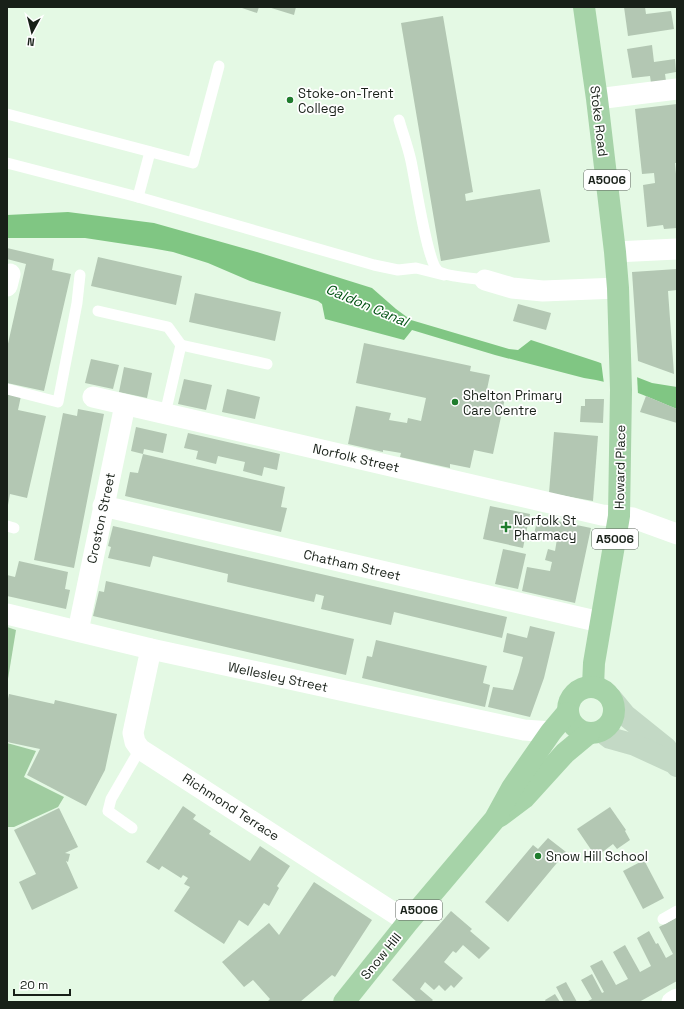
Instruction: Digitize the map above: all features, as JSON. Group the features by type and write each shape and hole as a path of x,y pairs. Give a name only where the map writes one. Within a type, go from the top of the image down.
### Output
{"main road":[{"name":"Stoke Road","path":"584,7 597,99 615,252 618,288 621,390"},
{"name":"Howard Place","path":"592,686 600,622 619,516 621,390"},
{"path":"592,686 601,688 612,698 625,715 666,748 676,764 635,745 595,732 581,731 573,725 568,713 570,698 580,689 592,686"},
{"path":"595,732 609,725 613,718 614,704 612,698"},
{"name":"Snow Hill","path":"344,1002 408,922 495,819 512,788 551,732 568,713"},
{"name":"Snow Hill","path":"495,819 524,798 565,753 595,732"},
{"path":"650,734 677,738"}],"street":[{"path":"597,99 677,89"},
{"path":"615,252 677,249"},
{"path":"485,280 512,288 543,291 618,288"},
{"name":"Norfolk Street","path":"93,397 594,513 633,518 677,534"},
{"name":"Croston Street","path":"78,631 125,405"},
{"name":"Chatham Street","path":"103,506 600,622"},
{"name":"Wellesley Street","path":"7,614 151,649 524,730 551,732"},
{"path":"140,749 135,742 133,733 151,649"},
{"name":"Richmond Terrace","path":"140,749 408,922"},
{"path":"672,1002 677,999"}],"lane":[{"path":"7,114 193,163 219,66"},
{"path":"399,120 411,161 420,212 432,259 436,269 444,275"},
{"path":"138,197 150,152"},
{"path":"7,163 138,197 374,265 398,270 416,268 444,275 485,280"},
{"path":"7,389 58,402 77,304 80,275"},
{"path":"98,311 168,327 181,344 266,364"},
{"path":"166,414 181,344"},
{"path":"132,828 108,811 111,799 140,749"},
{"path":"663,918 677,911"}],"shaded area":[{"path":"7,627 16,630 7,685"},
{"path":"7,743 36,751 24,777 64,797 58,807 14,827 7,827"}],"water":[{"name":"Caldon Canal","path":"68,212 154,223 257,252 372,288 411,320 509,349 518,350 531,340 598,362 652,383 677,387 677,409 632,390 495,355 412,330 404,340 325,319 322,304 318,301 250,281 208,263 173,252 85,238 7,238 7,215"}],"pier":[{"path":"601,361 637,375 638,395 604,384"}],"building":[{"path":"239,7 259,7 257,13"},
{"path":"268,7 296,7 294,15"},
{"path":"624,7 645,7 646,14 671,11 674,29 628,36"},
{"path":"443,16 473,192 465,194 466,201 540,189 550,242 441,261 401,23"},
{"path":"652,45 654,62 675,59 676,72 665,74 666,81 651,83 650,76 632,78 627,49"},
{"path":"677,104 677,163 675,163 677,185 677,228 664,229 663,225 647,227 643,185 655,183 654,173 642,174 635,109"},
{"path":"7,248 54,259 52,270 71,274 44,391 7,383 7,348 26,264 7,259"},
{"path":"98,257 182,276 176,305 91,286"},
{"path":"677,269 677,290 668,291 674,374 638,361 632,272"},
{"path":"195,293 281,312 275,341 189,322"},
{"path":"518,304 551,313 546,330 513,321"},
{"name":"Shelton Primary Care Centre","path":"364,343 471,366 470,371 490,375 486,394 505,398 493,454 474,450 470,468 450,464 450,468 400,457 401,453 383,450 383,452 348,444 356,406 391,413 389,420 407,423 408,418 421,421 426,398 356,383"},
{"path":"91,359 119,365 113,389 85,383"},
{"path":"124,367 152,373 147,398 119,392"},
{"path":"184,379 212,385 206,410 178,404"},
{"path":"227,389 260,397 255,419 222,412"},
{"path":"7,392 21,396 18,410 46,416 27,498 10,494 8,505"},
{"path":"646,396 677,409 677,423 640,412"},
{"path":"585,399 604,399 603,423 580,422 581,406 585,406"},
{"path":"78,409 104,414 74,568 34,560 63,413 77,416"},
{"path":"136,427 167,434 163,453 144,449 143,454 131,451"},
{"path":"554,432 598,436 593,501 549,493"},
{"path":"188,433 280,454 277,470 264,467 262,476 243,471 245,462 218,456 216,464 196,459 198,451 184,448"},
{"path":"143,454 285,487 281,507 287,508 281,532 125,496 130,472 138,473"},
{"name":"Norfolk St Pharmacy","path":"490,506 530,514 523,548 483,539"},
{"path":"538,517 591,528 575,603 522,591 527,567 550,571 552,562 545,560 548,549 555,551 557,539 534,534"},
{"path":"113,526 507,617 502,638 394,612 391,625 321,609 324,596 316,594 314,602 227,582 228,574 153,556 150,567 108,558 111,547 108,546"},
{"path":"503,549 526,554 518,589 495,584"},
{"path":"19,561 68,572 65,589 70,590 66,609 7,596 7,575 15,577"},
{"path":"106,581 354,639 346,675 93,616 99,591 104,592"},
{"path":"530,626 555,632 544,678 530,717 488,707 493,687 513,690 523,657 503,652 507,633 527,638"},
{"path":"376,640 487,666 483,683 490,685 485,707 362,678 367,656 372,657"},
{"path":"9,694 54,704 55,700 117,714 105,770 86,806 27,775 40,749 7,742 7,704"},
{"path":"183,806 196,815 193,819 211,831 209,834 250,861 260,846 290,866 277,886 279,888 269,906 264,903 248,926 239,920 224,944 174,911 190,887 184,884 188,878 183,875 181,878 162,866 159,870 146,862"},
{"path":"610,807 626,830 625,831 630,840 617,849 613,844 596,857 577,829"},
{"path":"59,808 78,847 65,853 70,854 68,862 66,861 78,888 32,910 19,882 36,874 14,830"},
{"path":"548,838 566,852 508,922 485,902 533,845 538,849"},
{"path":"644,860 664,898 643,909 623,871"},
{"path":"314,882 372,920 335,977 332,975 300,1002 267,1002 270,999 253,980 244,987 222,962 269,923 279,935"},
{"path":"451,911 472,929 470,931 490,948 479,959 463,945 456,953 453,951 444,962 463,978 454,988 451,985 445,991 439,985 434,990 425,982 420,989 433,1000 431,1002 417,1002 392,980"},
{"path":"676,918 677,981 639,1002 586,1002 592,999 581,980 592,974 602,993 604,992 590,966 602,960 616,985 628,979 613,952 625,945 640,972 651,966 637,938 649,931 656,944 658,943 666,958 673,954 659,927"},
{"path":"566,982 577,1002 564,1002 556,987"},
{"path":"555,994 560,1002 546,1002 545,1000"}],"place":[{"name":"Stoke-on-Trent College","path":"290,100"},
{"name":"Shelton Primary Care Centre","path":"455,402"},
{"name":"Norfolk St Pharmacy","path":"506,527"},
{"name":"Snow Hill School","path":"538,856"}]}
